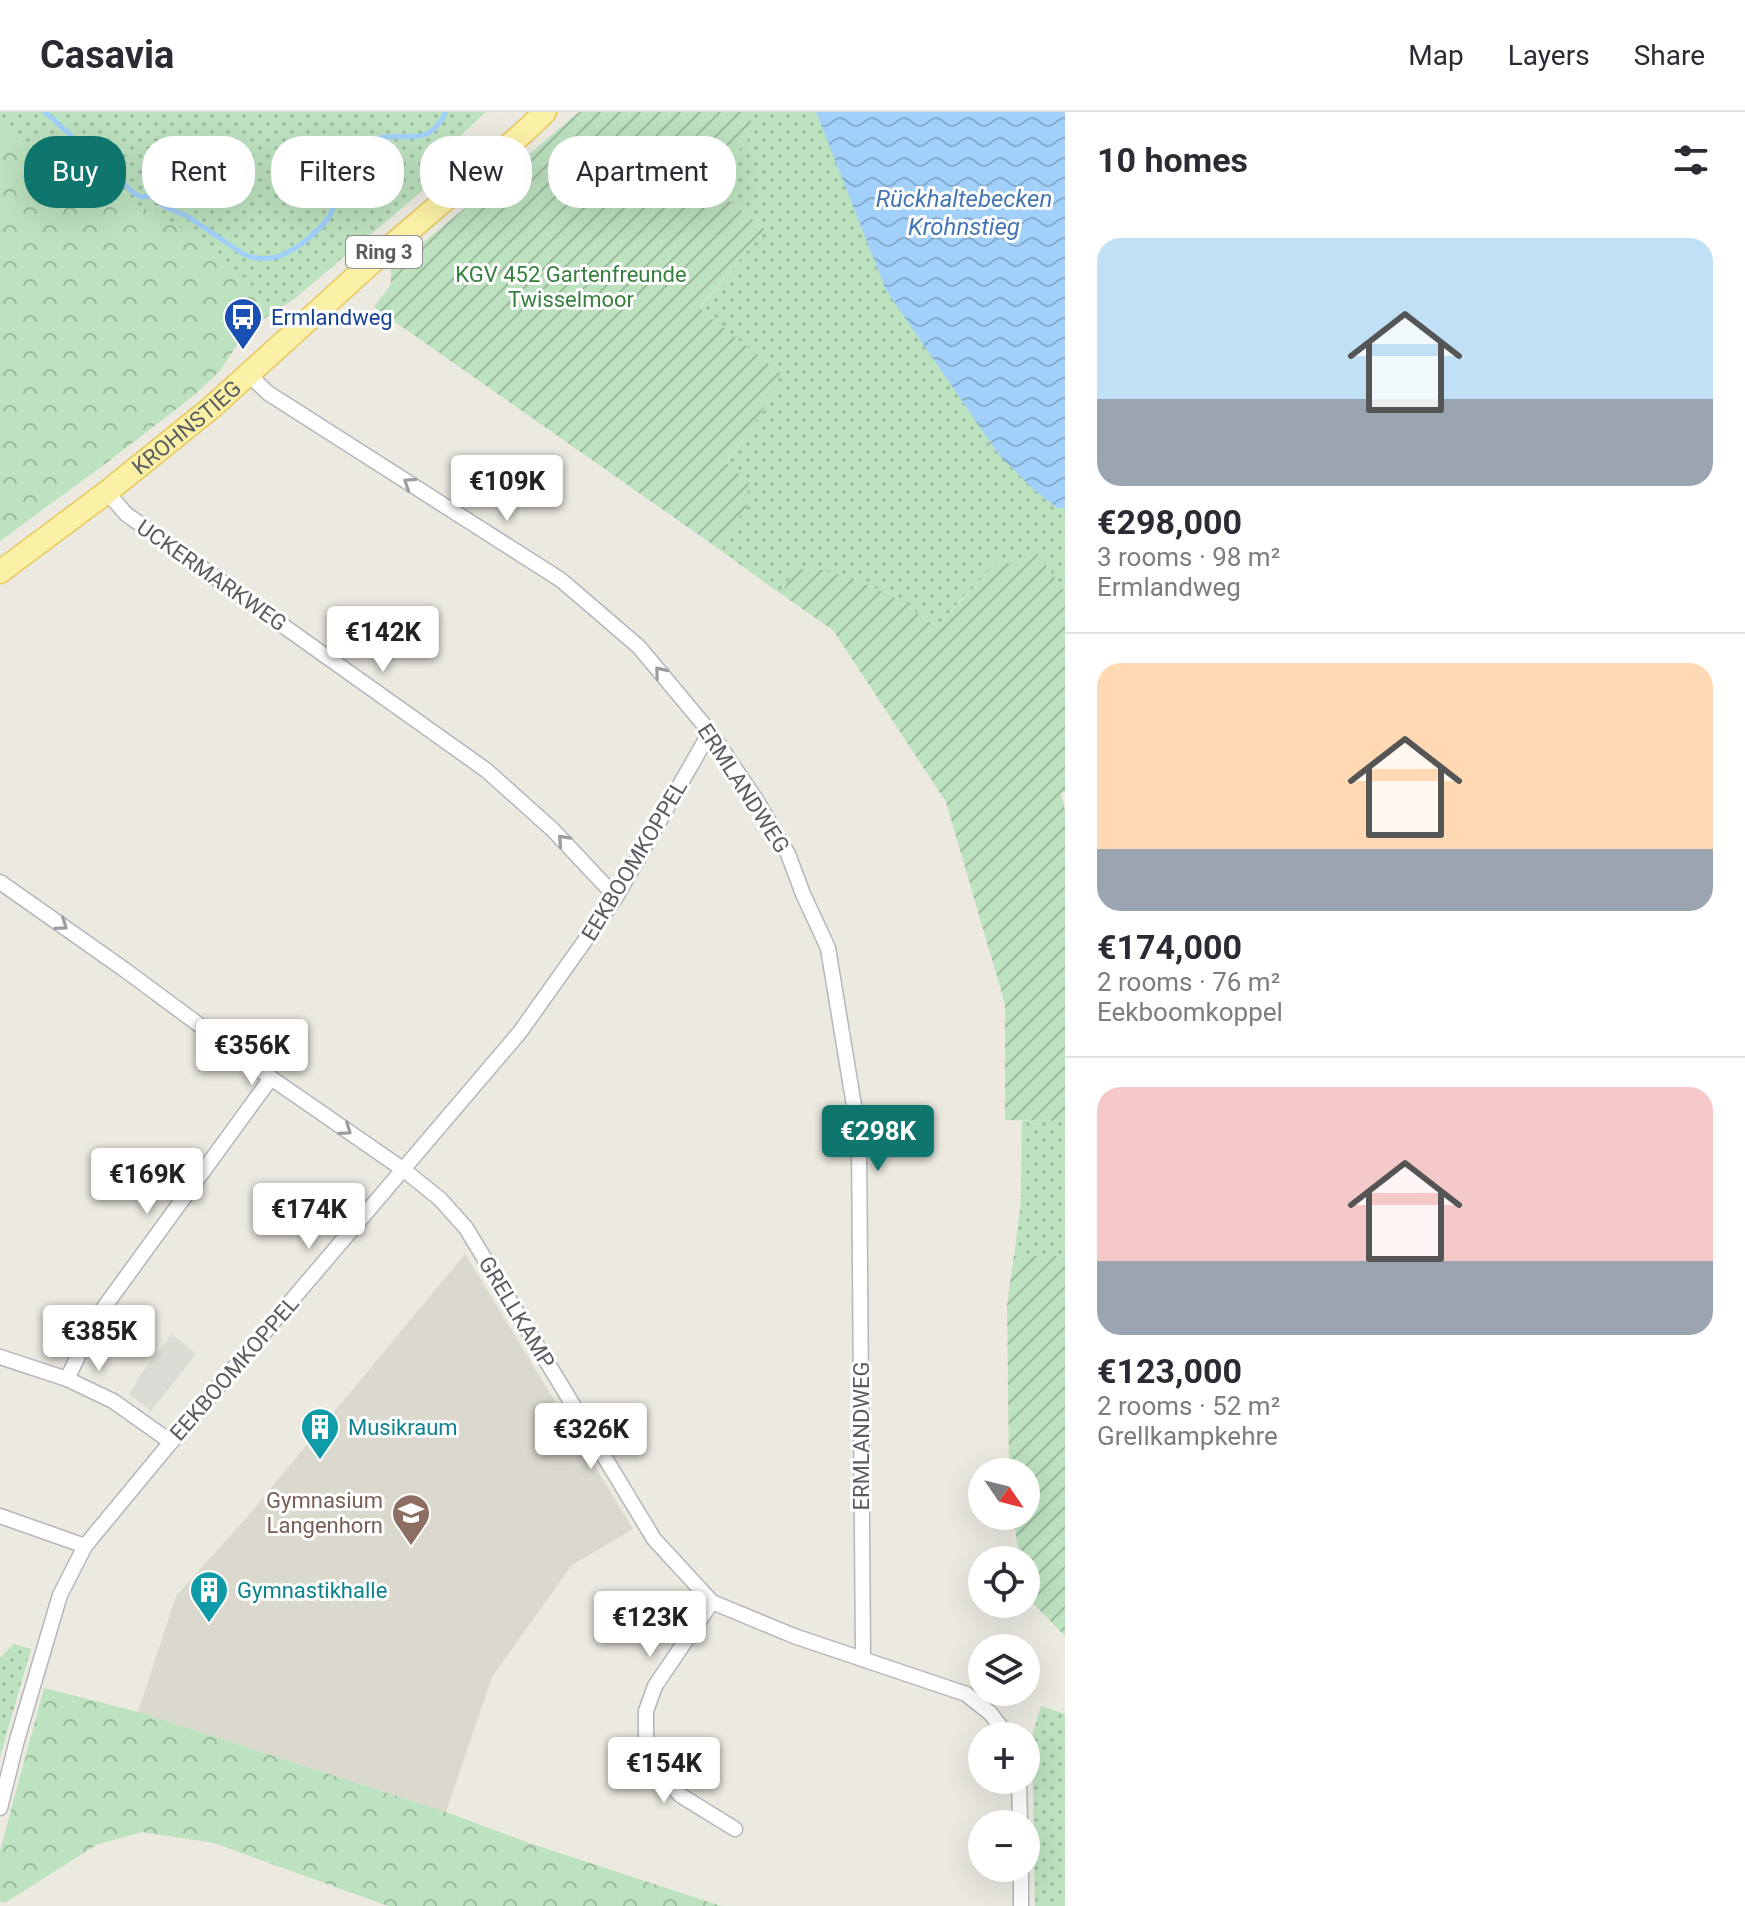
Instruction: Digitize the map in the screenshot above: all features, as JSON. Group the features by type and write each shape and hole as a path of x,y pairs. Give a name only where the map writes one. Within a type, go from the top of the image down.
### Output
{"main road":[{"name":"KROHNSTIEG","path":"0,572 201,417 545,112"}],"street":[{"name":"ERMLANDWEG","path":"248,374 268,393 561,580 639,647 710,732 788,854 828,948 859,1136 863,1659"},
{"name":"UCKERMARKWEG","path":"107,492 126,514 486,770 553,830 616,897"},
{"name":"EEKBOOMKOPPEL","path":"0,1808 60,1595 85,1546 520,1032 616,897 710,732"},
{"name":"GRELLKAMP","path":"0,882 404,1170 440,1199 466,1228 654,1539 712,1602 794,1636 966,1694 997,1722"},
{"path":"67,1379 97,1317 271,1078"},
{"path":"0,1357 67,1379 113,1401 171,1442"},
{"path":"0,1516 85,1546"},
{"path":"712,1602 655,1686 646,1711 646,1736 659,1770 680,1795 735,1829"},
{"path":"1021,1882 1021,1906"}],"shaded area":[{"name":"Gymnasium Langenhorn","path":"465,1254 633,1529 572,1565 492,1677 446,1812 138,1712 176,1596 247,1517"},
{"path":"172,1334 196,1354 151,1411 129,1394"}],"green space":[{"path":"0,112 485,112 460,136 420,136 420,192 404,206 404,136 271,136 271,208 402,208 294,299 271,314 250,283 201,239 143,208 255,208 255,136 142,136 142,207 126,201 126,136 24,136 24,142 0,122"},
{"path":"51,112 485,112 460,136 420,136 420,192 404,206 404,136 271,136 271,208 402,208 294,299 247,330 219,372 192,397 0,541 0,115"},
{"name":"KGV 452 Gartenfreunde Twisselmoor","path":"579,112 749,112 753,133 736,153 736,136 550,136"},
{"path":"749,112 1065,112 1065,592 1036,551 965,595 937,627 892,596 857,580 795,570 781,594 716,547 746,508 748,481 726,464 758,418 699,309 765,229 736,206 736,153 753,133"},
{"name":"KGV 452 Gartenfreunde Twisselmoor","path":"548,138 548,208 736,206 765,229 699,308 781,374 758,418 726,463 749,481 746,508 716,547 374,307 391,284 391,270 465,208 532,208 532,152"},
{"path":"1036,551 1065,592 1065,792 1061,793 1065,810 1065,1121 1005,1120 1005,1004 946,802 833,630 781,594 795,570 816,568 857,580 892,596 937,627 1000,558 1009,564"},
{"path":"1022,1121 1065,1121 1065,1256 1014,1256 1021,1203"},
{"path":"1014,1256 1065,1256 1065,1636 1040,1610 1040,1546 1018,1546 1015,1530 1040,1530 1040,1458 1009,1458 1007,1304"},
{"path":"14,1644 31,1649 0,1757 0,1658"},
{"path":"44,1688 138,1712 721,1906 388,1906 214,1843 142,1832 98,1844 6,1902 0,1902 0,1851"},
{"path":"1041,1706 1065,1714 1065,1906 1035,1906 1035,1882 1040,1882 1040,1810 1033,1810 1033,1794 1040,1794 1040,1722 1036,1722"}],"water":[{"name":"Rückhaltebecken Krohnstieg","path":"816,112 1065,112 1065,508 1057,508 1033,489 999,455 886,290"}],"waterway":[{"path":"45,112 135,194 151,196 245,255 264,259 288,252 322,225 333,208 341,171 366,145 380,138 427,134 440,123 446,112"}],"place":[{"name":"Ermlandweg","path":"243,351"},
{"name":"Musikraum","path":"320,1461"},
{"name":"Gymnasium Langenhorn","path":"411,1547"},
{"name":"Gymnastikhalle","path":"209,1624"}]}
